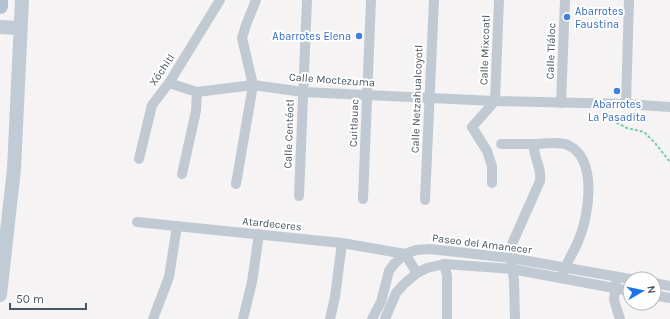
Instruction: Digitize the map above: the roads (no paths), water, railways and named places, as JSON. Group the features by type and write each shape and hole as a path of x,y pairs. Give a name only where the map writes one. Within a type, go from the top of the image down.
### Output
{"main road":[{"path":"0,0 0,6"},
{"path":"0,295 14,169 22,0"},
{"path":"0,27 20,28"}],"street":[{"name":"Xóchitl","path":"139,159 152,105 169,83 220,0"},
{"path":"236,184 253,85 242,38 256,0"},
{"name":"Calle Centéotl","path":"299,196 307,0"},
{"name":"Cuitlauac","path":"363,199 371,0"},
{"name":"Calle Netzahualcoyotl","path":"425,200 434,0"},
{"name":"Calle Mixcoatl","path":"495,101 499,0"},
{"name":"Calle Tláloc","path":"562,103 565,0"},
{"path":"626,104 629,0"},
{"name":"Calle Moctezuma","path":"169,83 196,92 253,85 303,92 495,101 626,104 670,107"},
{"path":"182,174 196,111 196,92"},
{"path":"492,183 492,166 487,151 472,127 495,101"},
{"path":"501,144 561,143 571,147 580,155 584,162 588,175 587,212 579,239 564,267 562,278"},
{"path":"515,319 514,281 511,258 512,244 540,181 541,172 535,158 534,144"},
{"name":"Atardeceres","path":"137,222 342,243 405,254"},
{"path":"154,319 170,277 177,226"},
{"path":"243,319 252,282 259,234"},
{"path":"330,319 335,297 342,243"},
{"name":"Paseo del Amanecer","path":"405,254 416,250 430,248 511,258 622,278"},
{"path":"372,319 381,302 389,271 394,264 405,254 417,273"},
{"path":"444,264 447,275 448,289 447,319"},
{"name":"Paseo del Amanecer","path":"385,319 396,293 404,284 417,273 427,268 444,264 512,269 622,289"},
{"path":"617,277 614,300 620,319"}],"place":[{"name":"Abarrotes Faustina","path":"567,17"},
{"name":"Abarrotes Elena","path":"359,36"},
{"name":"Abarrotes La Pasadita","path":"617,91"}]}
